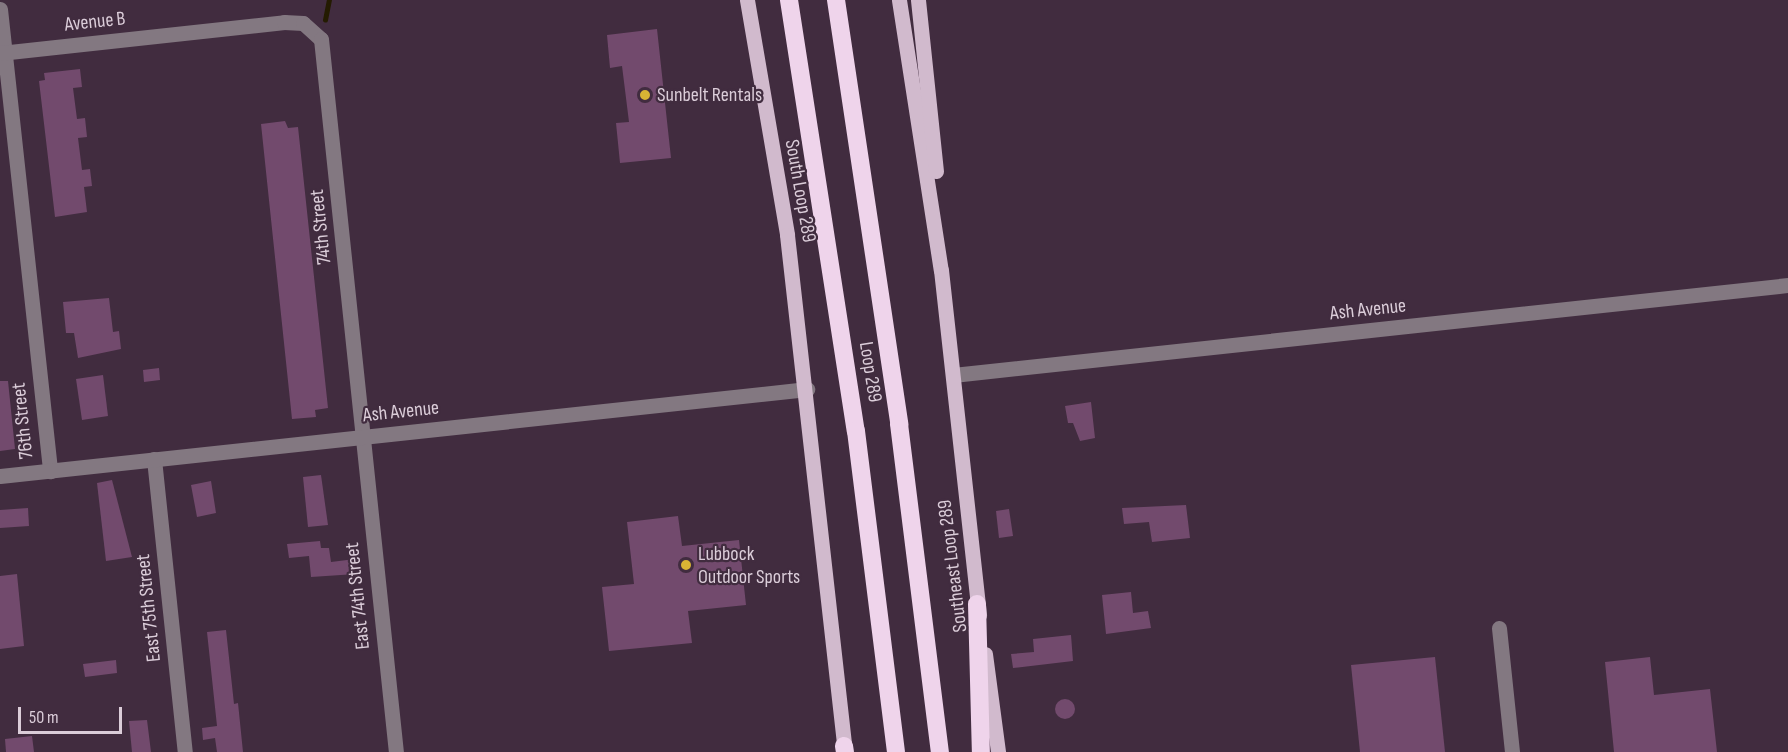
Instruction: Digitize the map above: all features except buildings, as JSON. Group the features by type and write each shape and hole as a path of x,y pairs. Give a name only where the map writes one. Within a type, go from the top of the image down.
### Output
{"highway":[{"name":"Loop 289","path":"789,0 858,443 896,752"},
{"name":"Loop 289","path":"836,0 898,424 940,752"},
{"path":"977,604 981,752"}],"main road":[{"name":"South Loop 289","path":"747,0 787,235 807,389"},
{"path":"899,0 941,270"},
{"path":"918,0 941,270 953,375"},
{"name":"Southeast Loop 289","path":"953,375 977,604 998,752"},
{"path":"807,389 845,750"}],"street":[{"name":"76th Street","path":"0,9 2,53 50,471"},
{"name":"Avenue B","path":"2,53 303,23"},
{"name":"74th Street","path":"303,23 313,28 323,45 363,437"},
{"name":"Ash Avenue","path":"953,375 1788,285"},
{"name":"Ash Avenue","path":"0,476 807,389"},
{"name":"East 74th Street","path":"363,437 396,752"},
{"name":"East 75th Street","path":"154,459 185,752"},
{"path":"1499,628 1512,752"}],"waterway":[{"path":"325,20 329,0"}],"place":[{"name":"Sunbelt Rentals","path":"645,95"},
{"name":"Lubbock Outdoor Sports","path":"686,565"}]}
